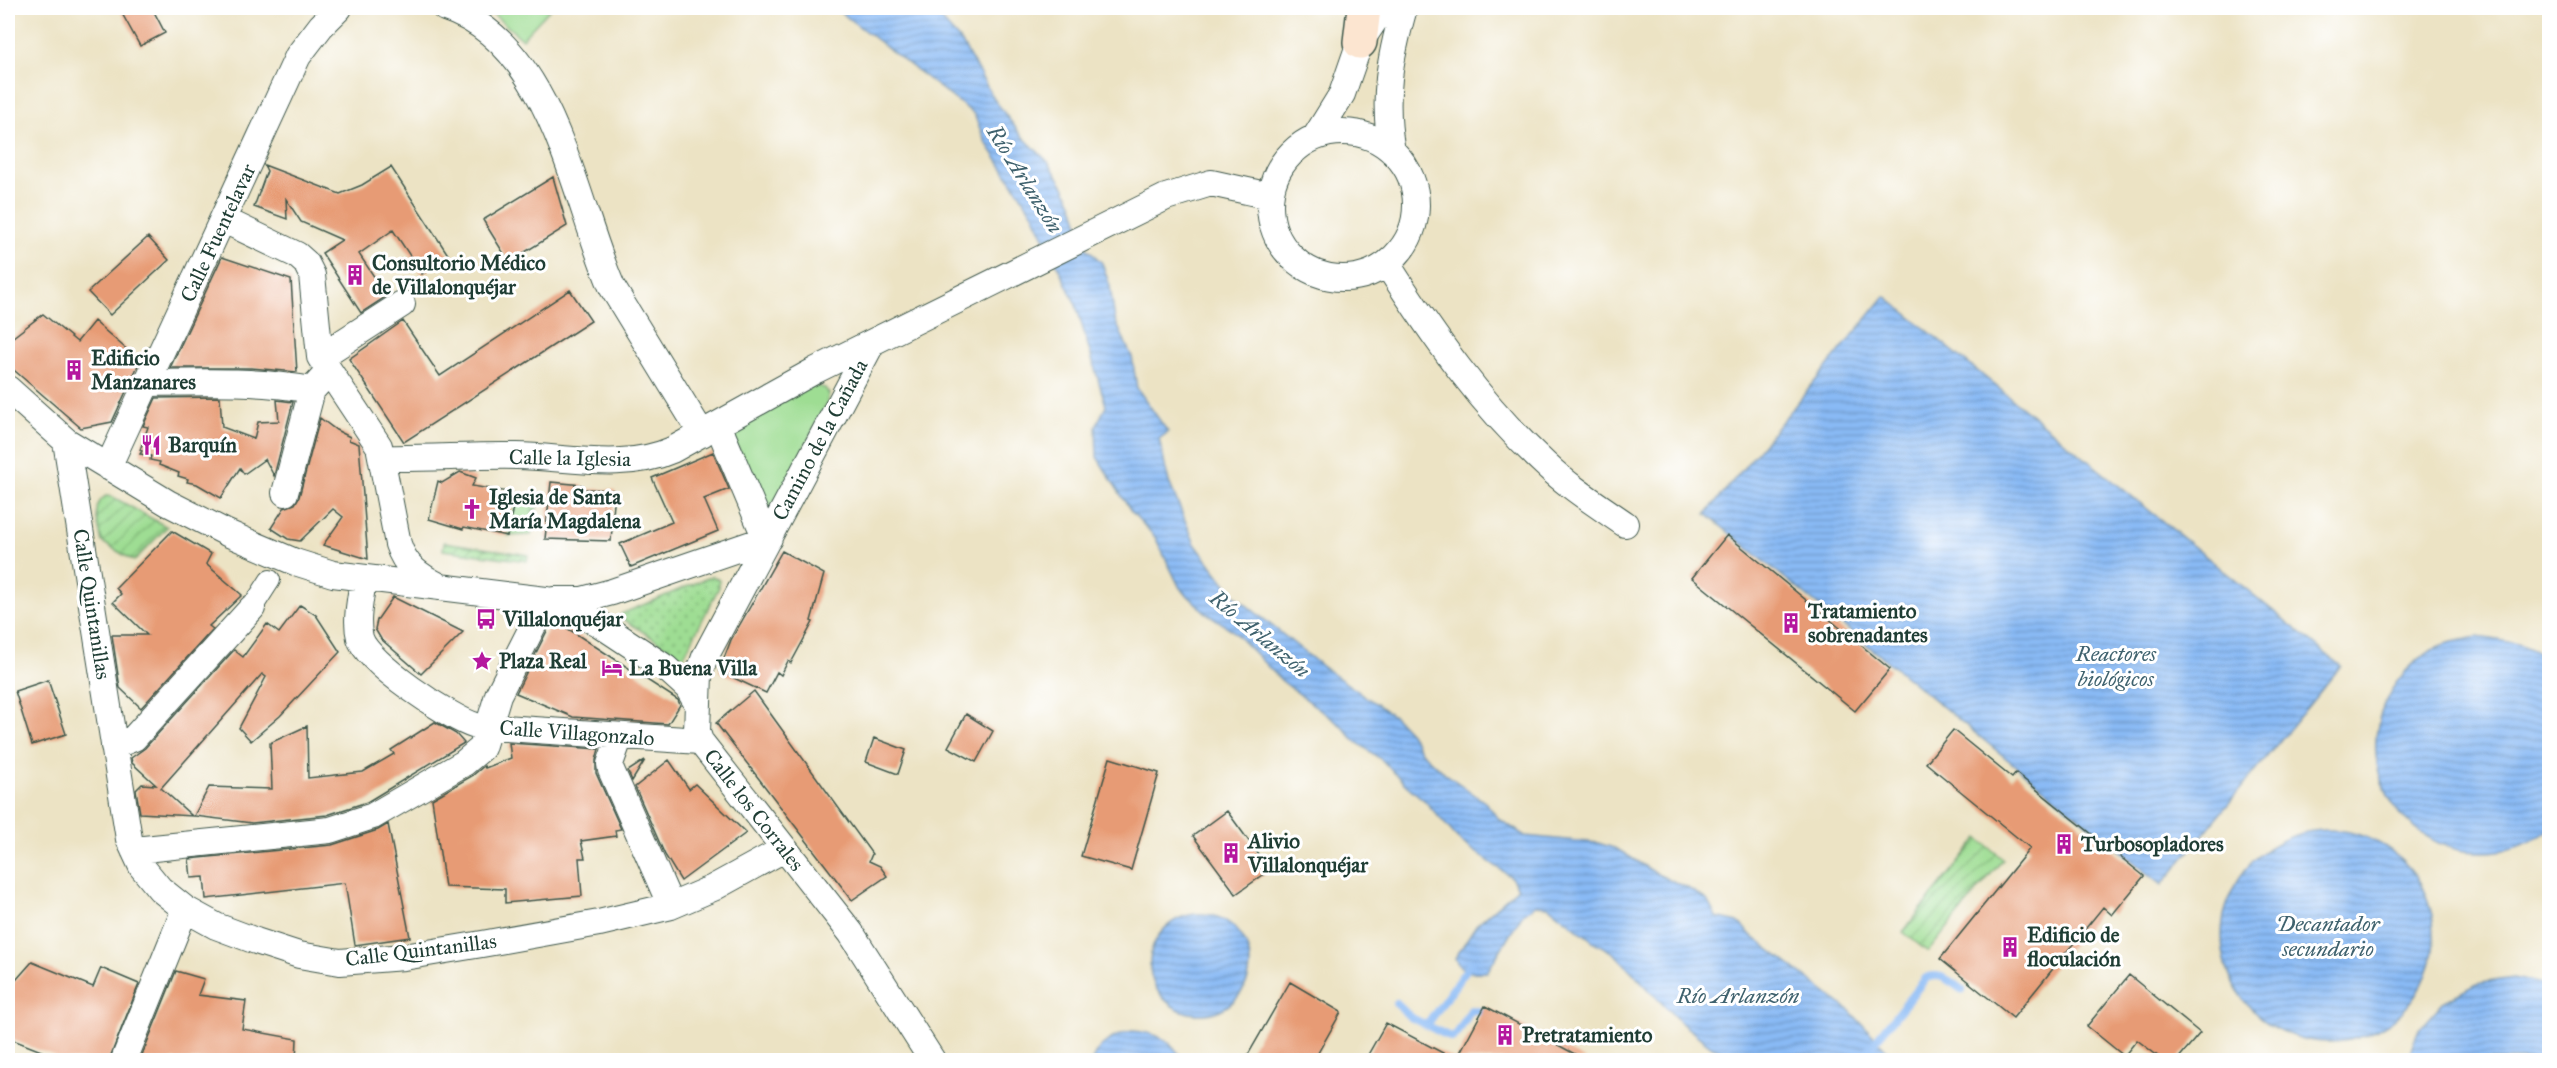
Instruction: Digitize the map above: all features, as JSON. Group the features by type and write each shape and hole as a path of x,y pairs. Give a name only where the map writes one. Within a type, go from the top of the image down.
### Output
{"main road":[{"path":"1360,42 1364,8"}],"street":[{"name":"Calle Fuentelavar","path":"108,467 298,56 321,26 339,8"},
{"path":"445,8 482,26 507,48 525,72 564,147 602,265 612,287 710,429 768,539"},
{"path":"1316,136 1352,132 1374,138 1392,151 1407,168 1414,183 1417,212 1412,234 1399,254 1387,264 1359,278 1335,279 1312,273 1293,260 1278,241 1270,219 1270,196 1276,174 1289,155 1316,136 1342,94 1360,42 1383,8"},
{"path":"1392,151 1386,112 1387,90 1404,8"},
{"name":"Calle la Iglesia","path":"383,458 516,456 631,461 654,458 816,370 1166,197 1211,183 1270,196"},
{"path":"224,220 297,255 306,263 312,275 320,373 285,493"},
{"path":"1387,264 1421,318 1486,404 1546,465 1625,524"},
{"path":"148,383 223,381 280,384 320,373 402,304"},
{"name":"Camino de la Cañada","path":"697,703 689,676 705,657 872,343"},
{"path":"816,370 828,371 836,377 842,385 842,398"},
{"path":"320,373 374,436 383,458 403,559 415,571 442,588"},
{"path":"8,389 66,441 195,518 274,554 314,569 374,580 546,600 603,626 689,676"},
{"name":"Calle Quintanillas","path":"66,441 126,827 142,867 160,889 184,909 216,926 299,956 340,962 404,957 599,923 671,906 713,888 784,849"},
{"name":"Camino de la Cañada","path":"546,600 582,600 612,592 768,539"},
{"path":"713,557 729,564 738,573 741,589"},
{"path":"374,580 394,576 403,559"},
{"path":"114,746 135,738 252,608 270,580"},
{"path":"374,580 358,627 363,646 381,664 443,711 463,722 489,726 498,695 546,600"},
{"path":"603,626 602,613 612,592"},
{"name":"Calle los Corrales","path":"697,703 697,732 700,741 851,933 905,1014 932,1060"},
{"name":"Calle Villagonzalo","path":"134,850 330,830 366,818 476,756 486,739 489,726 700,741"},
{"path":"620,736 610,764 611,770 671,906"},
{"path":"124,1060 184,909"}],"green space":[{"path":"486,8 551,8 522,39"},
{"path":"811,385 825,388 829,394 826,406 768,516 730,431"},
{"path":"509,492 539,497 531,535 507,536"},
{"path":"106,496 113,497 167,527 134,561 102,542 97,511 101,500"},
{"path":"444,542 528,555 527,561 443,550"},
{"path":"712,576 719,580 719,587 683,658 620,617 621,614"},
{"path":"1978,838 2003,859 1928,952 1903,932"}],"water":[{"name":"Río Arlanzón","path":"835,8 931,8 962,43 996,102 1021,135 1048,162 1073,205 1086,247 1102,263 1110,286 1115,320 1132,357 1137,388 1168,432 1159,439 1169,482 1195,544 1234,595 1323,667 1395,717 1410,733 1421,752 1442,771 1486,803 1499,819 1525,836 1598,843 1617,849 1657,874 1686,887 1707,900 1716,917 1738,922 1753,937 1850,1011 1896,1060 1744,1060 1712,1047 1680,1022 1615,954 1594,942 1548,906 1535,905 1522,915 1487,972 1472,972 1460,967 1455,958 1476,925 1518,888 1511,877 1460,841 1425,801 1383,761 1354,740 1343,727 1282,681 1232,630 1205,612 1180,588 1155,537 1131,511 1097,457 1096,426 1106,406 1076,305 1033,214 985,141 974,114"},
{"name":"Reactores biológicos","path":"1885,296 2341,666 2162,885 1706,514"},
{"path":"2477,637 2525,646 2549,661 2549,830 2524,844 2507,850 2488,852 2469,852 2453,848 2437,842 2416,829 2395,807 2382,783 2376,757 2377,730 2384,705 2398,681 2417,661 2442,645"},
{"name":"Decantador secundario","path":"2328,830 2349,832 2369,838 2387,848 2403,861 2416,877 2426,895 2432,915 2434,936 2432,957 2426,977 2416,995 2403,1011 2387,1024 2369,1034 2349,1040 2328,1042 2307,1040 2287,1034 2269,1024 2253,1011 2240,995 2230,977 2224,957 2222,936 2224,915 2230,895 2240,877 2253,861 2269,848 2287,838 2307,832"},
{"path":"1200,914 1219,918 1235,929 1246,945 1250,964 1246,983 1235,999 1219,1010 1200,1014 1181,1010 1165,999 1154,983 1150,964 1154,945 1165,929 1181,918"},
{"path":"2513,978 2549,985 2549,1060 2407,1060 2419,1029 2443,1002 2476,984"},
{"path":"1132,1031 1162,1038 1183,1060 1092,1060 1108,1041"}],"building":[{"path":"119,8 152,8 165,33 140,46"},
{"path":"264,165 340,194 362,185 391,167 449,256 422,274 393,230 359,254 387,296 361,313 322,253 342,240 301,222 286,199 287,219 254,207 267,171"},
{"path":"553,177 567,226 509,262 483,220"},
{"path":"148,237 169,260 110,315 88,292"},
{"path":"222,257 291,280 297,372 251,368 170,368"},
{"path":"570,290 591,321 404,442 349,359 403,321 440,376"},
{"name":"Edificio Manzanares","path":"43,314 77,342 94,321 140,361 112,422 81,428 8,365 8,341"},
{"path":"220,397 222,427 254,439 258,422 279,421 277,400 293,402 274,476 265,459 244,474 240,468 221,498 197,484 187,482 188,479 178,476 179,473 159,465 160,462 150,460 151,456 140,454 148,427 143,426 156,398"},
{"path":"320,418 350,437 349,440 359,444 368,559 323,545 343,517 333,509 300,541 288,539 271,528 284,508 295,504 299,497"},
{"path":"713,452 729,489 704,499 718,531 631,567 620,544 672,522 652,478"},
{"name":"Iglesia de Santa María Magdalena","path":"460,472 476,478 472,486 509,492 507,500 514,502 507,536 464,527 463,529 429,519 438,481 442,483"},
{"path":"551,482 583,485 583,489 615,490 611,541 545,539"},
{"path":"172,531 211,554 206,564 242,595 209,626 213,629 141,708 120,688 112,635 147,635 113,602 121,594 116,588"},
{"name":"Tratamiento sobrenadantes","path":"1727,535 1890,669 1855,711 1692,578"},
{"path":"782,551 824,574 811,621 813,622 791,663 788,661 781,675 777,672 766,693 719,671 731,640"},
{"path":"393,597 463,632 421,674 381,639 375,629 377,620"},
{"path":"300,605 316,615 340,652 280,716 251,741 239,728 266,677 262,674 161,788 192,816 140,813 136,790 142,784 156,785 132,763 131,758 145,748 234,650 243,657 267,624 279,633"},
{"path":"553,619 678,700 680,705 668,724 573,717 516,693"},
{"path":"48,680 66,734 32,745 15,691"},
{"path":"754,691 872,854 869,861 880,866 887,876 852,900 716,723"},
{"path":"966,714 993,731 976,762 948,747"},
{"path":"435,722 456,734 464,743 367,802 327,815 252,823 194,816 209,787 272,789 270,743 307,726 308,778 363,772 394,754 391,750"},
{"path":"1953,730 2012,778 2016,773 2144,876 2112,915 2103,907 2013,1018 1940,959 2030,848 1926,763"},
{"path":"874,738 906,750 898,774 866,762"},
{"path":"509,743 599,749 596,773 621,829 615,830 616,836 581,841 585,858 579,858 582,896 505,903 505,889 445,887 432,799 472,776 484,766 485,768 511,758"},
{"path":"1110,758 1159,773 1131,870 1081,856"},
{"path":"645,760 632,781 628,771"},
{"path":"669,760 689,789 695,784 746,833 681,881 665,855 635,787"},
{"name":"Alivio Villalonquéjar","path":"1227,811 1270,870 1236,894 1193,836"},
{"path":"388,824 410,937 355,945 345,883 206,899 204,877 191,878 189,859 332,845 378,830"},
{"path":"32,962 93,987 101,968 139,984 109,1060 64,1060 8,1038 8,989"},
{"path":"176,971 204,979 198,995 246,1001 242,1029 297,1039 296,1060 140,1060"},
{"path":"2129,975 2200,1033 2177,1060 2163,1060 2137,1040 2124,1056 2087,1026"},
{"path":"1290,982 1341,1012 1314,1060 1245,1060"},
{"name":"Pretratamiento","path":"1485,1006 1586,1060 1456,1060"},
{"path":"1386,1023 1456,1060 1365,1060"}],"waterway":[{"path":"1427,1025 1471,963"},
{"path":"1860,1060 1926,978 1941,977 1962,990"},
{"path":"1396,1003 1410,1017 1452,1038 1457,1034 1471,1010 1482,1012"}],"place":[{"name":"Consultorio Médico de Villalonquéjar","path":"355,275"},
{"name":"Edificio Manzanares","path":"74,370"},
{"name":"Barquín","path":"151,445"},
{"name":"Iglesia de Santa María Magdalena","path":"472,509"},
{"name":"Villalonquéjar","path":"486,619"},
{"name":"Tratamiento sobrenadantes","path":"1791,623"},
{"name":"Plaza Real","path":"482,661"},
{"name":"La Buena Villa","path":"612,668"},
{"name":"Turbosopladores","path":"2064,844"},
{"name":"Alivio Villalonquéjar","path":"1231,853"},
{"name":"Edificio de floculación","path":"2010,947"},
{"name":"Pretratamiento","path":"1505,1035"}]}
